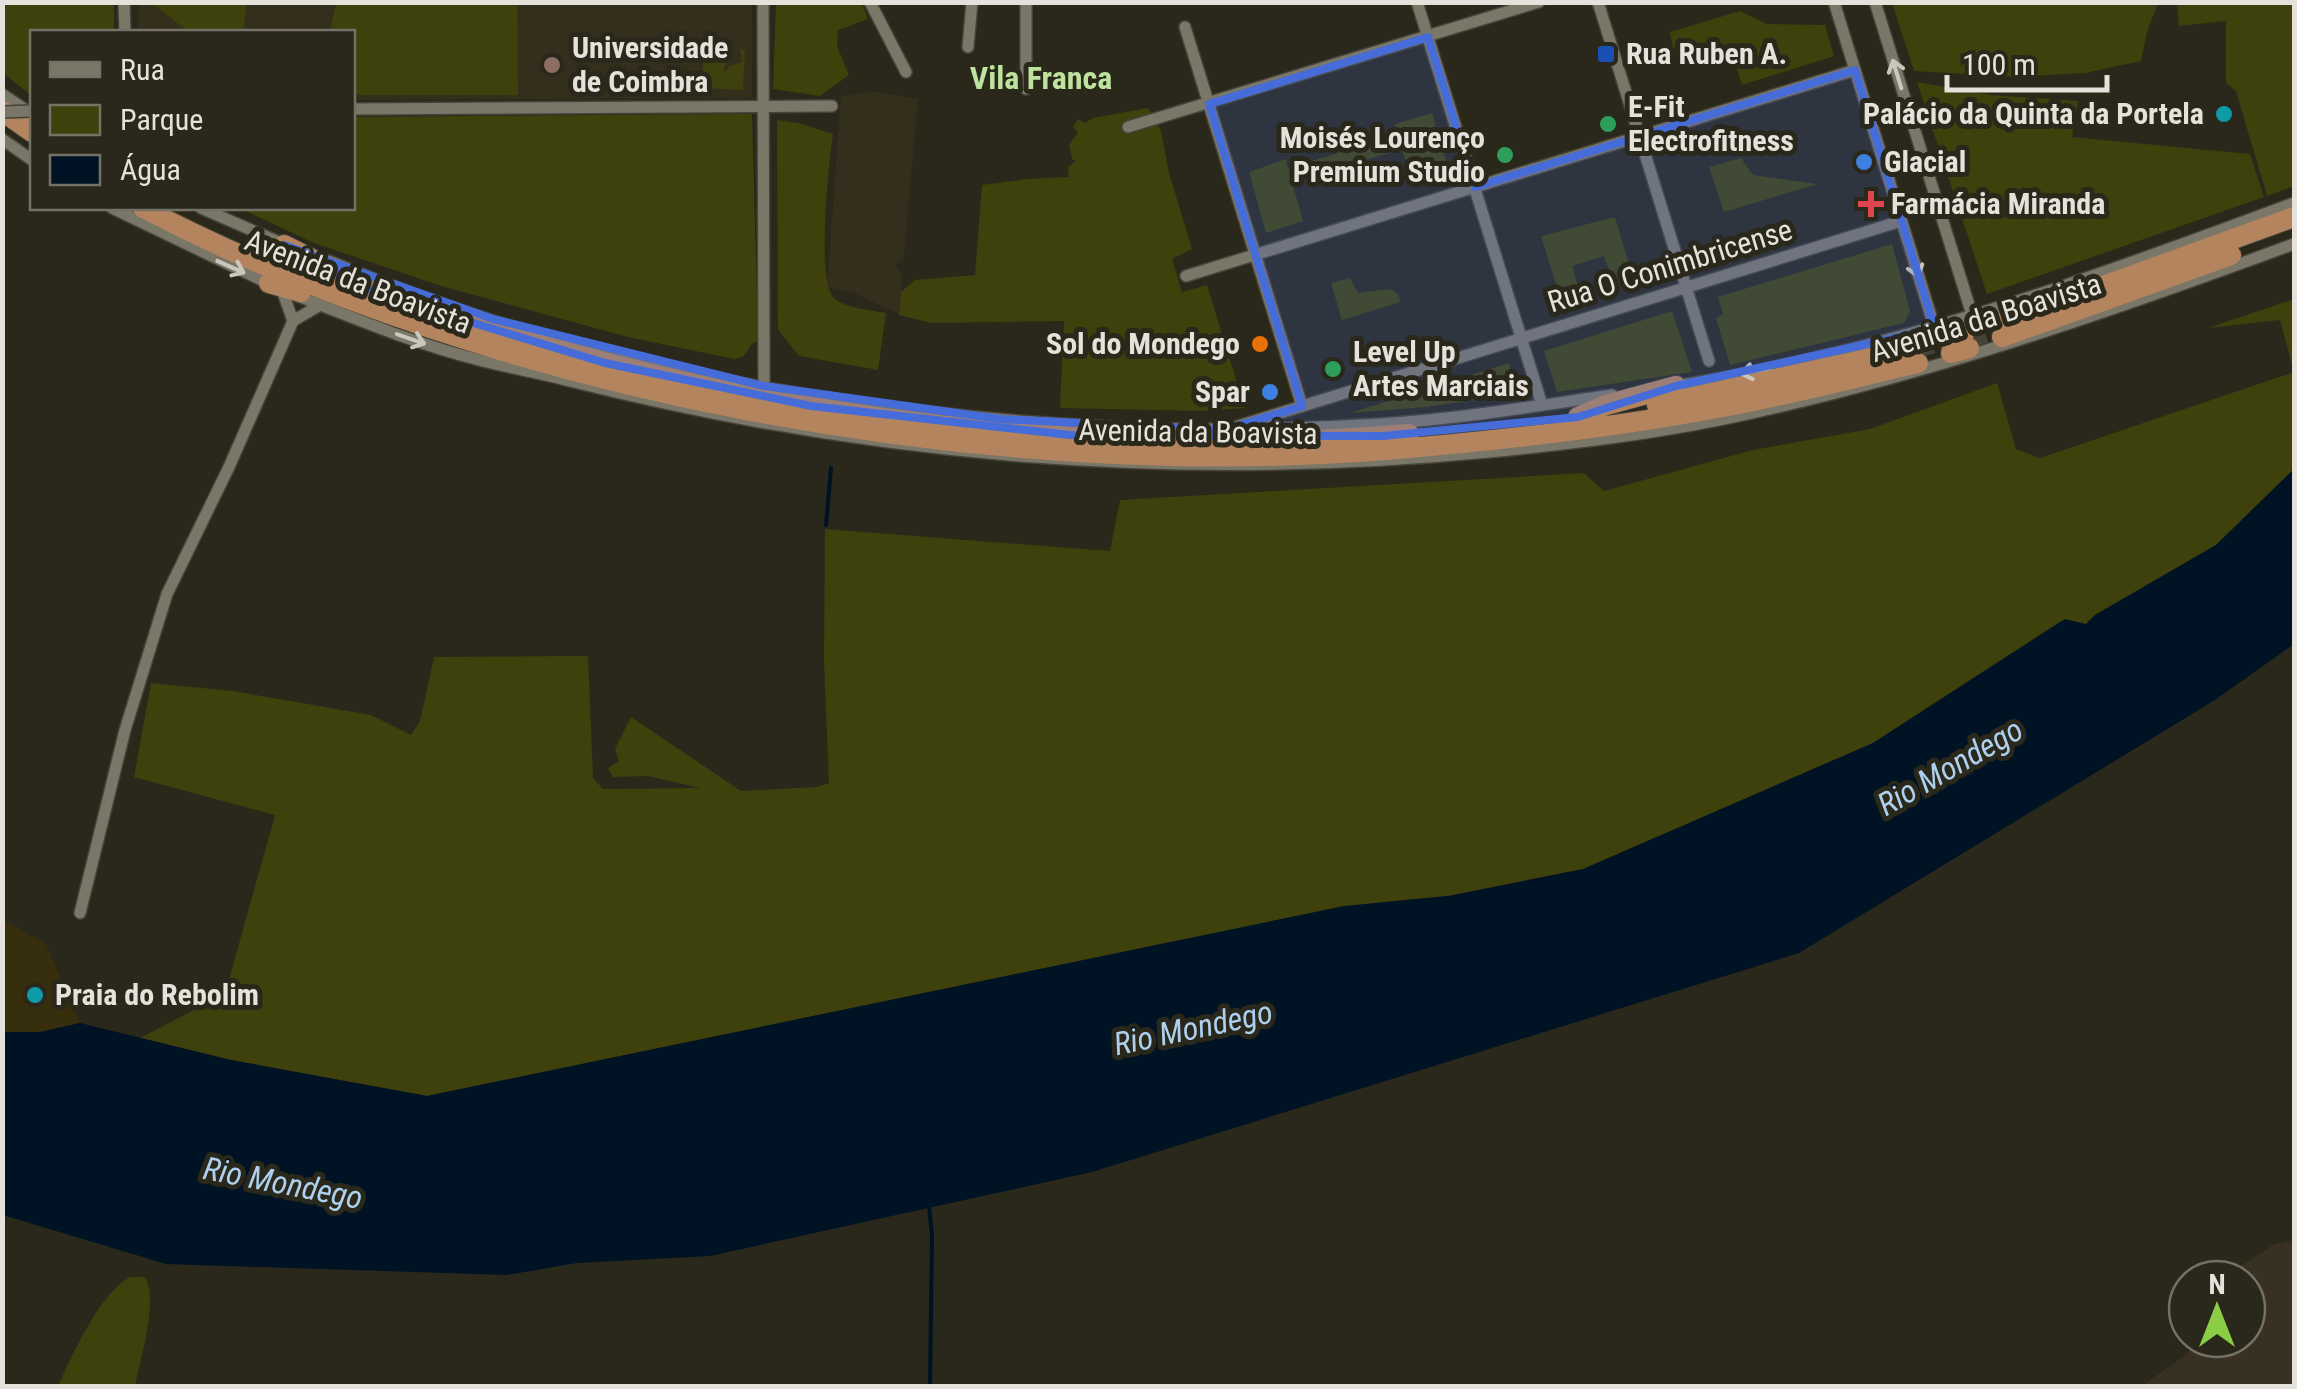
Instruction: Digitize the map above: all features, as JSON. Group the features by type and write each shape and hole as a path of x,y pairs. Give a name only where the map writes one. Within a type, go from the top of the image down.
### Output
{"highway":[{"path":"2,112 30,131"},
{"path":"2,123 30,143"},
{"name":"Avenida da Boavista","path":"147,210 202,238 486,344 702,400 910,436 1138,454 1220,456 1384,450 1580,430 1717,408 1916,356 1644,408 1383,436 1220,441 1070,436 811,406 605,362 373,300 173,210"},
{"name":"Avenida da Boavista","path":"2294,217 2000,331 2294,232"},
{"path":"284,245 357,280 373,300"},
{"path":"275,286 332,303 373,300"},
{"path":"1578,417 1676,386"}],"street":[{"path":"124,2 125,30"},
{"path":"763,2 764,386"},
{"path":"870,2 906,72"},
{"path":"968,47 972,2"},
{"path":"1026,2 1026,89"},
{"path":"1418,2 1542,405"},
{"path":"1128,127 1539,2"},
{"path":"1598,2 1709,361"},
{"path":"1834,2 1901,221 1956,337"},
{"path":"1875,2 1956,337"},
{"path":"1185,27 1302,406"},
{"path":"1186,276 1854,70"},
{"path":"2,94 30,112"},
{"path":"355,108 832,106"},
{"path":"2,112 30,113"},
{"path":"2,139 30,159"},
{"name":"Avenida da Boavista","path":"205,210 380,282 493,320 624,356 764,386 1000,419 1224,430 1382,424 1542,405 1956,337 2120,268 2294,203"},
{"name":"Avenida da Boavista","path":"116,210 275,286 393,333 481,361 681,408 909,447 1068,461 1220,467 1384,462 1583,442 1650,433 1793,404 2000,349 2294,244"},
{"name":"Rua O Conimbricense","path":"1224,430 1901,221"},
{"path":"275,286 292,320"},
{"path":"80,913 125,730 167,594 229,467 292,320 320,305"}],"highlighted area":[{"path":"1428,37 1475,187 1855,70 1935,329 1676,386 1578,417 1383,436 1070,435 811,406 605,363 375,293 284,245 493,319 764,386 1000,419 1224,430 1302,406 1209,104"}],"shaded area":[{"name":"Universidade de Coimbra","path":"138,3 752,3 752,98 355,100 355,30 138,30"},
{"path":"871,91 918,99 904,257 895,266 902,274 899,314 854,293 827,287 841,96"},
{"path":"2294,1240 2294,1386 2142,1386 2180,1359 2267,1359 2267,1259 2251,1259 2273,1245"}],"green space":[{"path":"1892,2 2158,3 2141,61 2085,73 2017,77 1914,71"},
{"path":"2,3 114,3 114,30 30,30 30,94 3,73"},
{"path":"247,3 243,30 186,30 154,5"},
{"path":"336,3 517,3 518,95 355,95 355,30 330,30"},
{"path":"776,3 862,3 868,19 838,30 837,46 849,75 820,96 773,89"},
{"path":"2177,3 2294,3 2294,186 2267,196 2236,91 2226,83 2226,21 2179,26"},
{"path":"1740,11 1767,24 1825,25 1834,56 1742,85 1734,60 1719,48 1673,49 1670,32"},
{"path":"706,48 729,48 723,56 726,72 729,66 742,62 740,48 745,51 743,90 703,88"},
{"path":"1917,82 1991,95 2078,101 2072,137 2250,154 2264,197 1987,294"},
{"path":"1148,108 1161,131 1192,249 1172,259 1182,292 1207,285 1245,408 1060,408 1064,321 932,323 899,315 901,292 915,280 975,275 982,185 1069,177 1068,167 1076,161 1069,145 1078,132 1073,127 1078,119 1085,123 1093,118"},
{"path":"1432,113 1450,175 1413,186 1402,149 1292,182 1303,221 1266,233 1249,172 1286,159 1288,168 1398,135 1395,124"},
{"path":"752,114 758,341 743,357 734,359 628,337 441,286 314,243 243,210 355,210 355,117"},
{"path":"777,120 833,134 825,220 829,287 834,298 845,304 886,313 878,370 799,356 778,330"},
{"path":"1741,158 1753,175 1817,184 1724,212 1709,167"},
{"path":"1615,217 1634,281 1615,287 1604,256 1572,266 1581,297 1562,303 1541,236"},
{"path":"1892,244 1910,311 1904,323 1730,365 1716,318 1723,314 1718,297"},
{"path":"1350,278 1358,293 1390,289 1401,302 1342,320 1331,283"},
{"path":"2294,299 2294,372 2280,320 2208,328"},
{"path":"1672,311 1692,372 1557,392 1544,351"},
{"path":"1509,363 1517,394 1350,413"},
{"path":"2294,372 2294,469 2216,545 2095,615 2076,634 2061,621 1873,743 1583,869 1161,944 427,1096 231,1060 140,1038 225,994 275,815 134,777 151,683 233,691 371,715 411,735 420,721 434,657 588,656 593,778 603,789 700,788 648,776 613,777 608,768 619,761 615,749 631,717 741,791 817,787 829,783 824,661 825,529 1110,551 1120,500 1584,473 1604,491 1753,450 1870,429 1997,383 2016,449 2040,458"},
{"path":"130,1277 145,1277 150,1300 135,1386 58,1386 98,1311"}],"sand":[{"name":"Praia do Rebolim","path":"2,919 46,944 80,1023 40,1032 3,1032"}],"water":[{"name":"Rio Mondego","path":"2294,469 2294,644 2215,700 1799,953 1092,1172 710,1256 577,1263 507,1275 166,1264 3,1215 3,1032 40,1032 80,1023 231,1060 427,1096 1344,906 1448,896 1583,869 1873,743 2065,619 2086,624 2095,615 2216,545"}],"waterway":[{"path":"826,525 831,468"},
{"path":"929,1206 930,1386"}],"tunnel":[{"path":"1964,334 1998,324"},
{"path":"1969,348 2002,337"},
{"path":"1913,349 1947,339"}],"place":[{"name":"Rua Ruben A.","path":"1606,54"},
{"name":"Universidade de Coimbra","path":"552,65"},
{"name":"Palácio da Quinta da Portela","path":"2224,114"},
{"name":"E-Fit Electrofitness","path":"1608,124"},
{"name":"Moisés Lourenço Premium Studio","path":"1505,155"},
{"name":"Glacial","path":"1864,162"},
{"name":"Farmácia Miranda","path":"1871,204"},
{"name":"Sol do Mondego","path":"1260,344"},
{"name":"Level Up Artes Marciais","path":"1333,369"},
{"name":"Spar","path":"1270,392"},
{"name":"Praia do Rebolim","path":"35,995"}],"district":[{"name":"Vila Franca","path":"1041,78"}]}
